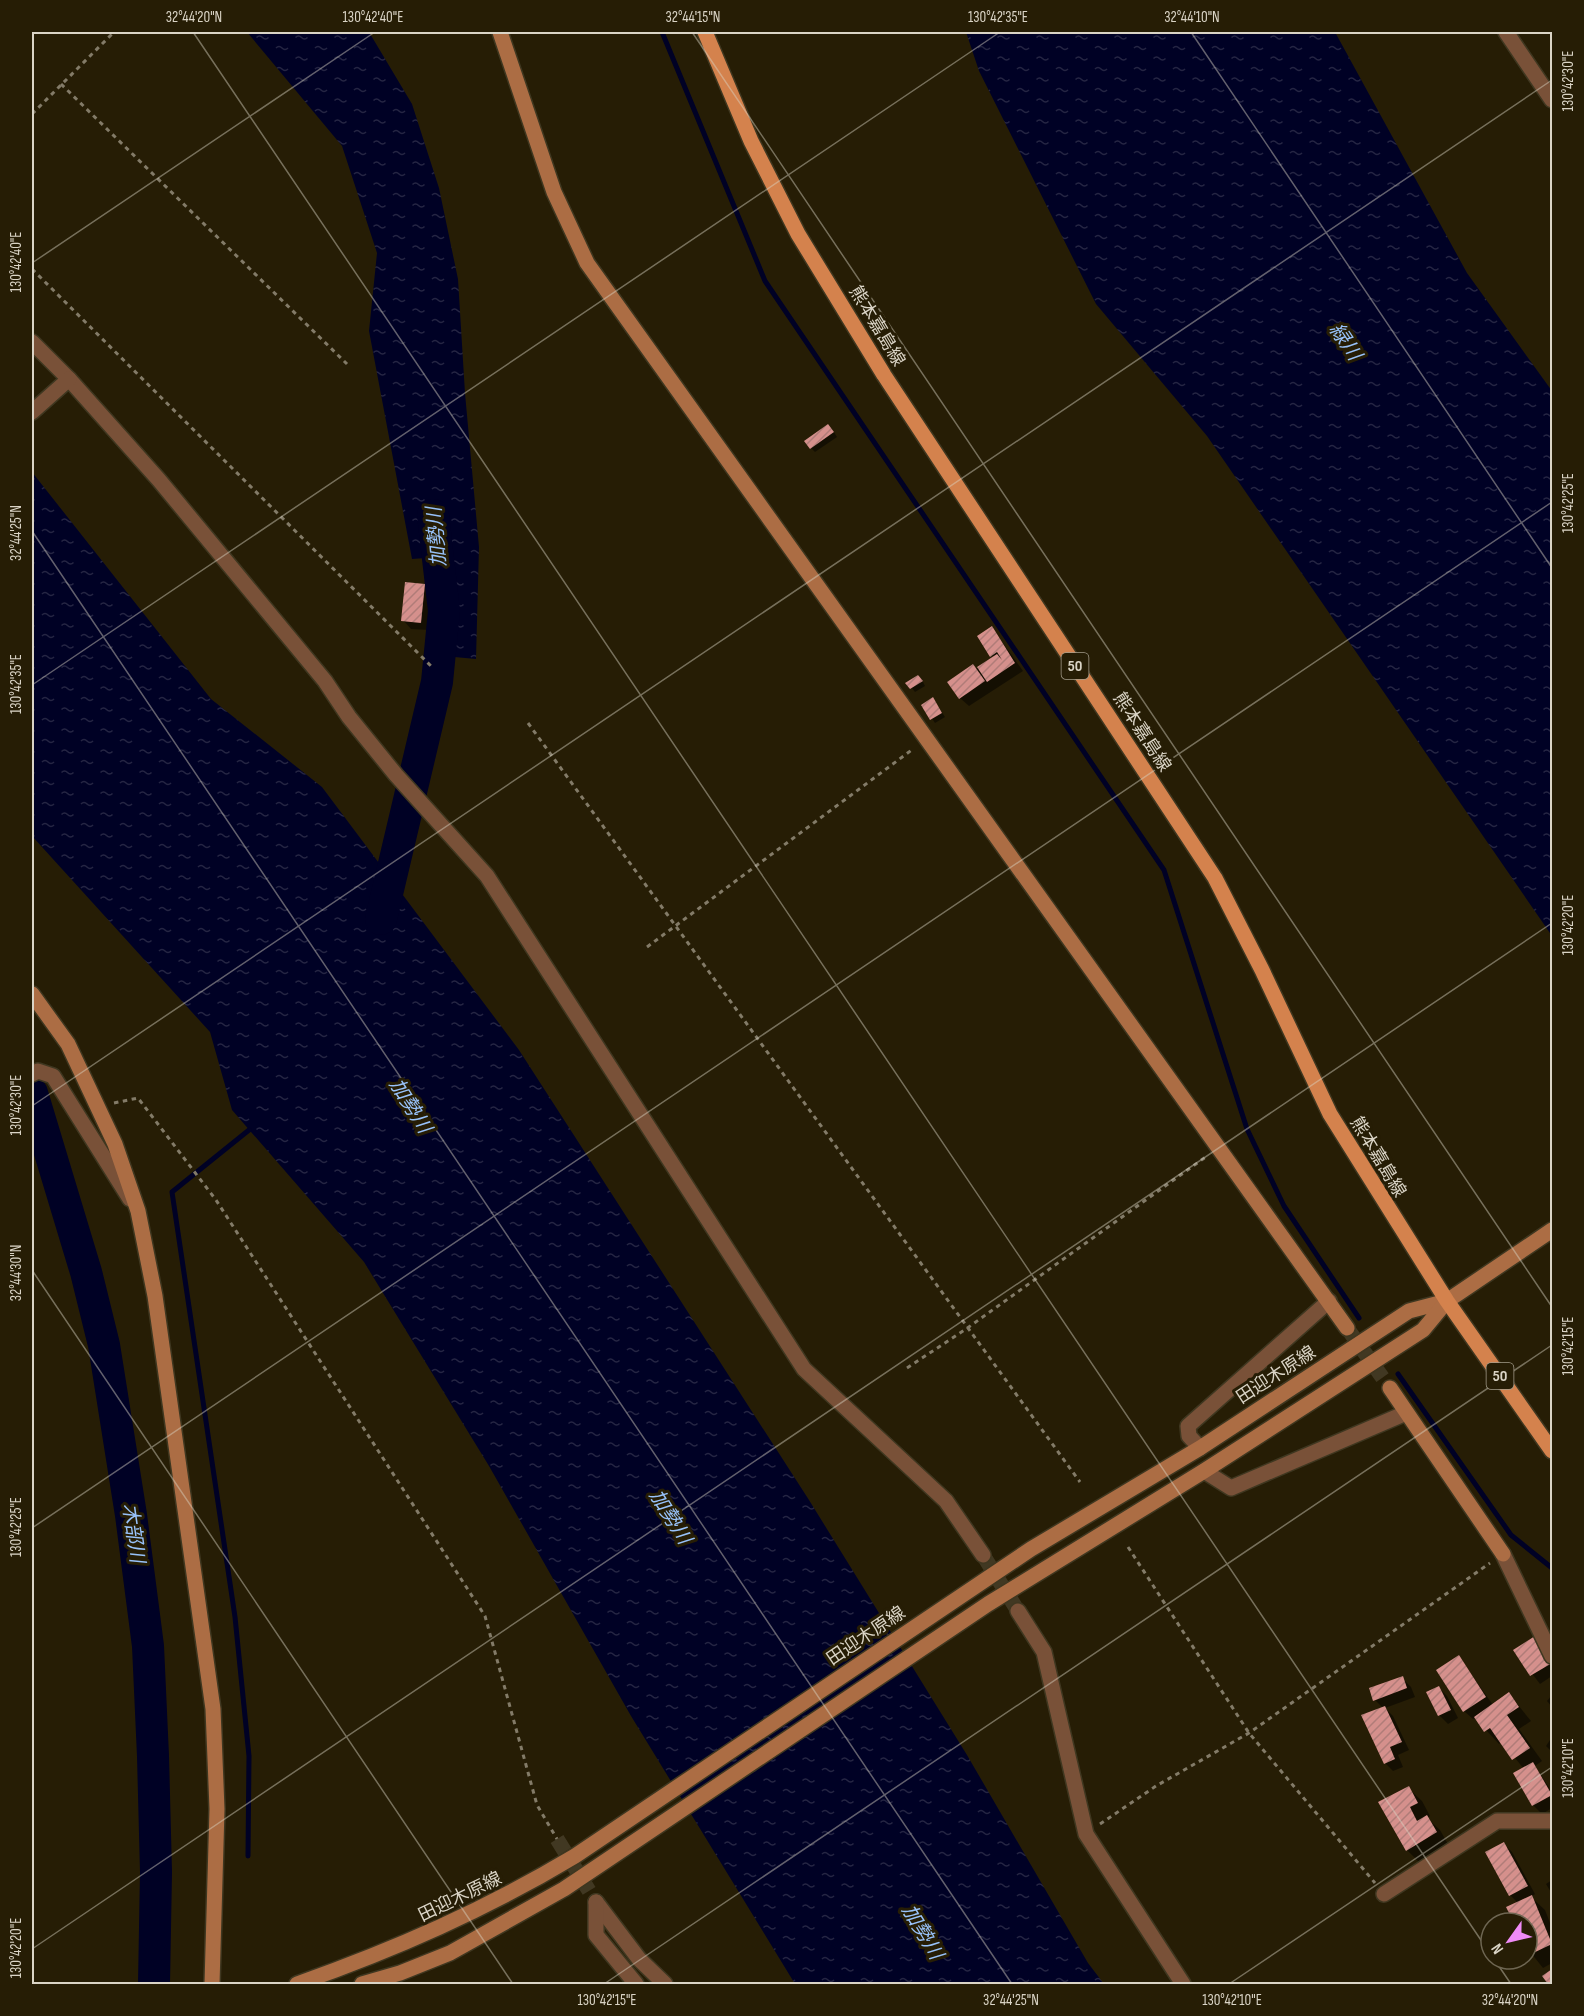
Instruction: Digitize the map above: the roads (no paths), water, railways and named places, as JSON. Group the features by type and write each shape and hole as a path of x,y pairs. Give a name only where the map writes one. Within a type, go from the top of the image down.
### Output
{"main road":[{"name":"熊本嘉島線","path":"705,32 751,141 798,234 884,375 1215,878 1330,1114 1447,1301 1552,1451"}],"street":[{"path":"500,32 554,192 587,263 1347,1328"},
{"path":"1506,32 1552,100"},
{"path":"32,342 69,379 159,480 310,663 396,775 487,876 804,1369 946,1501 983,1555"},
{"path":"32,412 69,379"},
{"path":"32,994 68,1044 115,1144 138,1211 155,1296 213,1709 217,1809 212,1984"},
{"path":"34,1072 53,1076 138,1211"},
{"name":"田迎木原線","path":"362,1984 400,1973 450,1953 573,1883 968,1618 1424,1330 1447,1301 1552,1230"},
{"path":"1200,1448 1189,1436 1188,1426 1329,1301"},
{"name":"田迎木原線","path":"297,1984 402,1946 510,1894 576,1856 1031,1549 1200,1448 1409,1311 1447,1301"},
{"path":"1390,1389 1503,1554 1552,1656"},
{"path":"1204,1471 1231,1488 1406,1413"},
{"path":"1018,1611 1044,1652 1086,1834 1183,1984"},
{"path":"1384,1894 1497,1821 1552,1821"},
{"path":"636,1984 596,1935 596,1902 639,1959 665,1984"}],"water":[{"path":"247,32 369,32 412,104 439,188 458,279 465,393 479,547 476,659 443,656 450,570 441,557 412,559 369,331 377,253 342,146"},
{"name":"緑川","path":"966,32 1335,32 1467,273 1552,391 1552,936 1207,436 1096,304 979,71"},
{"path":"32,472 211,699 322,787 519,1050 809,1500 967,1755 1088,1963 1104,1984 795,1984 631,1716 489,1466 364,1262 232,1110 210,1032 32,836"}],"waterway":[{"path":"662,32 765,281 1164,870 1247,1129 1284,1206 1359,1318"},
{"name":"加勢川","path":"381,919 437,682 444,611 433,515"},
{"name":"木部川","path":"32,1093 86,1272 104,1345 131,1515 148,1646 156,1872 154,1984"},
{"path":"248,1856 249,1756 235,1617 172,1192 249,1130"},
{"path":"1398,1374 1511,1535 1552,1568"}],"tunnel":[{"path":"1347,1328 1390,1388"},
{"path":"983,1555 1018,1611"},
{"path":"557,1839 596,1902"}]}
